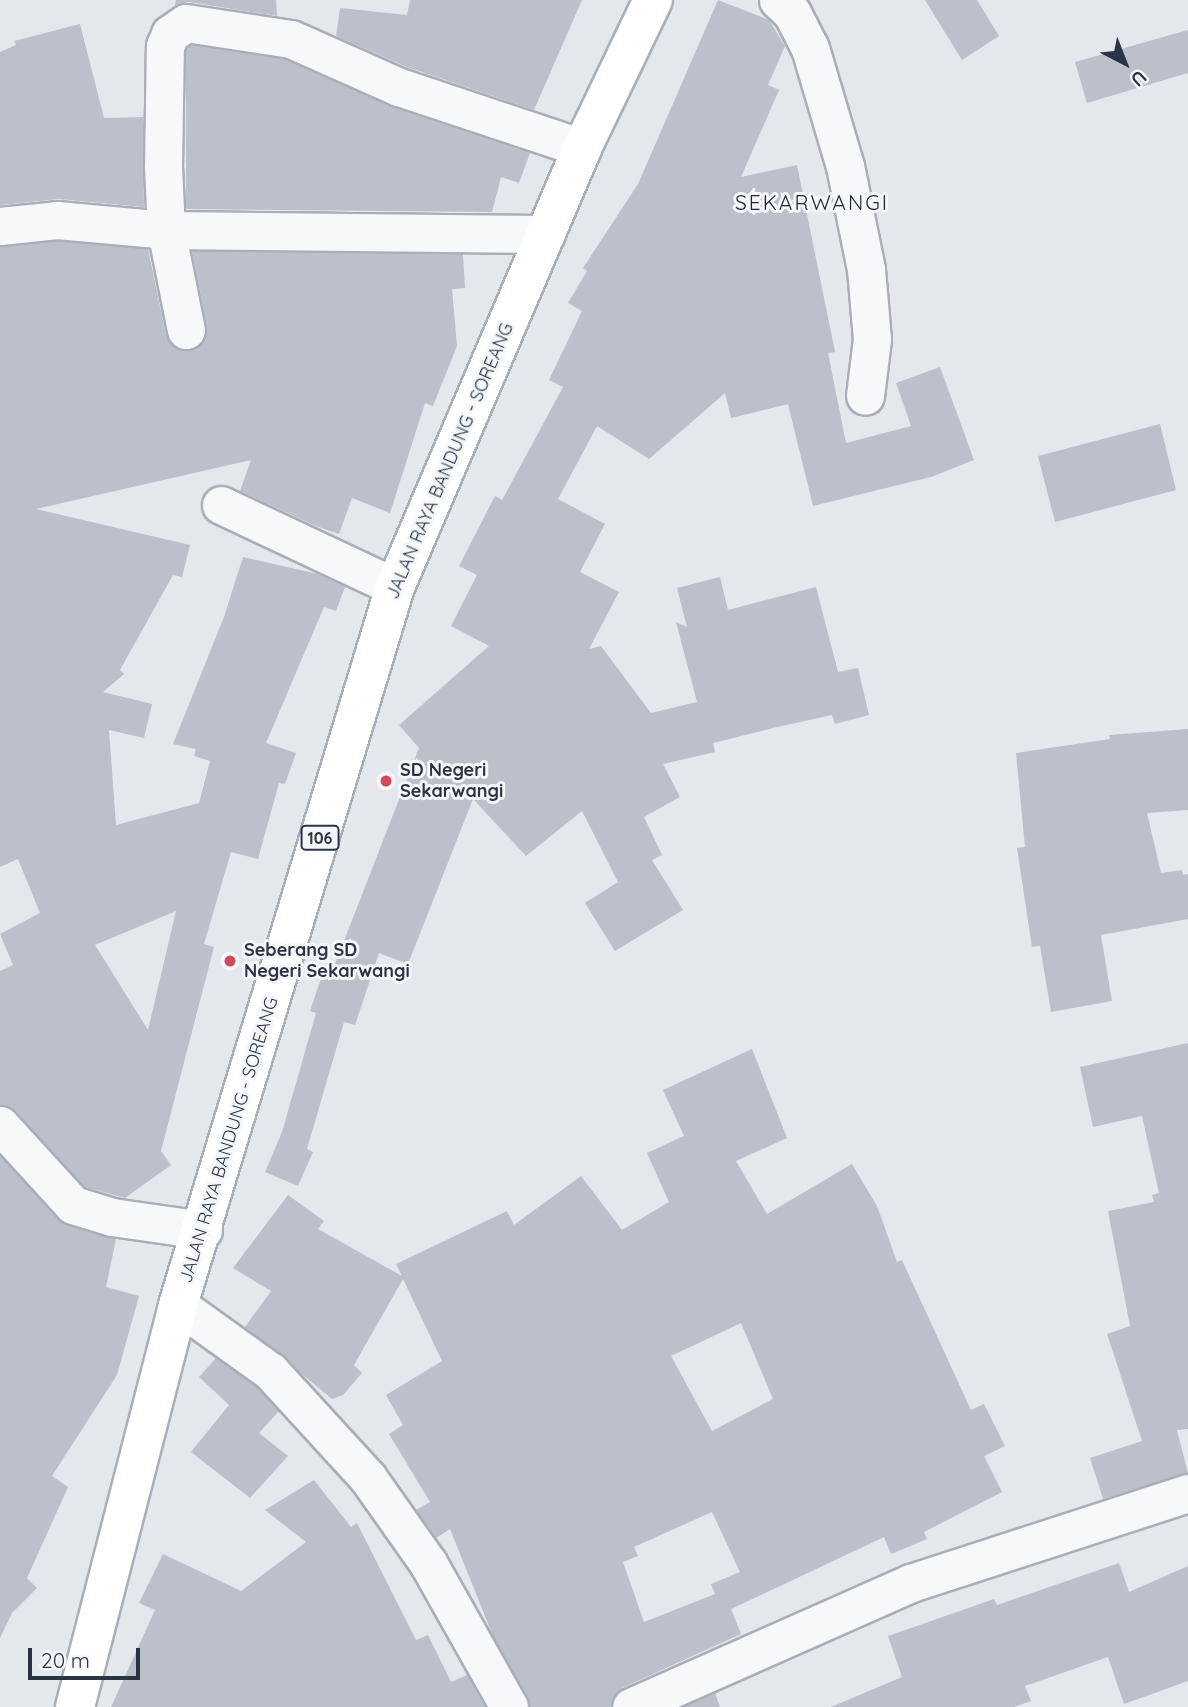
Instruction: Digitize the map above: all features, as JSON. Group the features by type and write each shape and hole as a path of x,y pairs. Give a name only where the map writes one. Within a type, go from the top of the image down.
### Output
{"main road":[{"name":"JALAN RAYA BANDUNG - SOREANG","path":"75,1707 178,1305 203,1230 395,587 582,148 653,0"}],"street":[{"path":"778,0 792,13 810,48 845,166 866,269 872,339 865,396"},
{"path":"186,330 166,230 163,65 170,34 186,23 292,39 398,87 582,148"},
{"path":"0,226 57,220 166,230 546,233"},
{"path":"221,505 395,587"},
{"path":"0,1125 73,1205 112,1217 203,1230"},
{"path":"178,1305 270,1371 368,1478 428,1563 509,1707"},
{"path":"631,1707 911,1583 1188,1493"}],"building":[{"path":"176,0 276,0 277,16 189,2 175,5"},
{"path":"410,0 582,0 534,110 407,67 336,36 340,8 407,15"},
{"path":"718,0 769,20 785,46 768,85 779,90 741,177 797,165 835,352 828,353 846,443 911,426 896,383 940,367 974,460 931,477 813,506 788,404 731,418 725,393 649,459 597,426 558,499 605,524 580,572 619,592 589,649 601,646 651,713 697,702 676,622 687,627 677,588 720,577 728,610 816,587 838,672 858,668 869,715 835,724 832,715 773,728 713,743 715,752 663,764 680,797 644,817 662,855 652,860 683,910 615,951 585,903 618,882 582,811 526,856 473,799 408,964 379,953 355,1025 344,1022 307,1149 313,1152 298,1186 265,1172 282,1132 316,1013 310,1011 327,961 335,964 419,748 399,725 489,646 451,626 477,575 459,566 495,496 502,500 563,387 549,380 582,311 568,303 587,271 583,268 638,184"},
{"path":"925,0 977,0 999,36 962,60"},
{"path":"80,24 104,118 143,117 144,207 59,199 0,205 0,52 16,45 14,41"},
{"path":"1188,30 1188,73 1087,103 1075,62"},
{"path":"191,45 285,59 392,107 530,153 519,183 501,177 492,212 186,209 186,50"},
{"path":"57,241 148,249 166,335 179,350 189,351 200,345 207,327 192,251 463,254 465,288 452,289 457,346 433,406 425,403 390,513 352,498 339,534 316,526 240,491 251,460 36,509 190,545 182,577 173,575 120,670 124,674 103,692 152,704 144,738 109,730 116,825 199,803 210,761 194,756 196,749 173,744 224,617 243,557 318,574 345,587 336,611 324,607 266,743 296,753 285,784 279,783 258,859 231,852 204,944 214,947 161,1151 171,1165 125,1198 85,1187 16,1111 0,1105 0,971 13,965 0,934 40,913 18,859 0,867 0,247","holes":["176,911 148,1030 95,945"]},
{"path":"1160,424 1176,490 1055,522 1038,456"},
{"path":"1188,729 1188,810 1147,813 1161,873 1182,870 1183,875 1188,874 1188,919 1101,935 1112,1001 1051,1012 1040,946 1032,947 1017,848 1025,847 1016,753 1110,739 1109,735"},
{"path":"1188,1043 1188,1429 1177,1430 1188,1473 1103,1499 1090,1458 1142,1441 1107,1334 1130,1326 1108,1211 1154,1202 1152,1195 1159,1193 1142,1116 1093,1127 1080,1067"},
{"path":"752,1049 787,1138 736,1161 767,1214 852,1164 877,1206 897,1262 902,1260 971,1410 984,1404 1005,1446 984,1456 1002,1492 924,1532 927,1539 891,1554 884,1537 731,1609 741,1634 622,1688 610,1707 530,1707 493,1636 450,1529 436,1538 416,1510 430,1502 389,1434 403,1425 386,1395 442,1361 403,1279 354,1365 362,1373 343,1395 332,1399 245,1327 271,1291 233,1268 288,1195 324,1221 318,1229 402,1276 396,1264 507,1211 514,1225 581,1176 622,1230 669,1202 647,1153 684,1136 663,1090","holes":["741,1323 773,1399 712,1431 671,1356","712,1512 740,1572 711,1584 715,1594 644,1622 623,1562 638,1556 634,1547"]},
{"path":"0,1156 58,1220 116,1239 106,1287 139,1296 117,1375 52,1476 68,1487 27,1578 37,1588 12,1613 0,1638"},
{"path":"216,1358 256,1387 279,1411 259,1433 288,1456 250,1498 191,1452 229,1405 199,1377"},
{"path":"314,1480 351,1527 357,1523 416,1640 428,1635 451,1682 467,1675 485,1707 111,1707 155,1610 139,1603 163,1554 241,1591 306,1542 265,1510"},
{"path":"1119,1563 1129,1592 1188,1566 1188,1681 1124,1704 1108,1657 1025,1686 1031,1701 1014,1707 831,1707 902,1677 888,1636 994,1599 997,1605"},
{"path":"715,1693 720,1707 683,1707"}],"place":[{"name":"SD Negeri Sekarwangi","path":"386,781"},
{"name":"Seberang SD Negeri Sekarwangi","path":"230,961"}],"district":[{"name":"SEKARWANGI","path":"812,202"}]}
